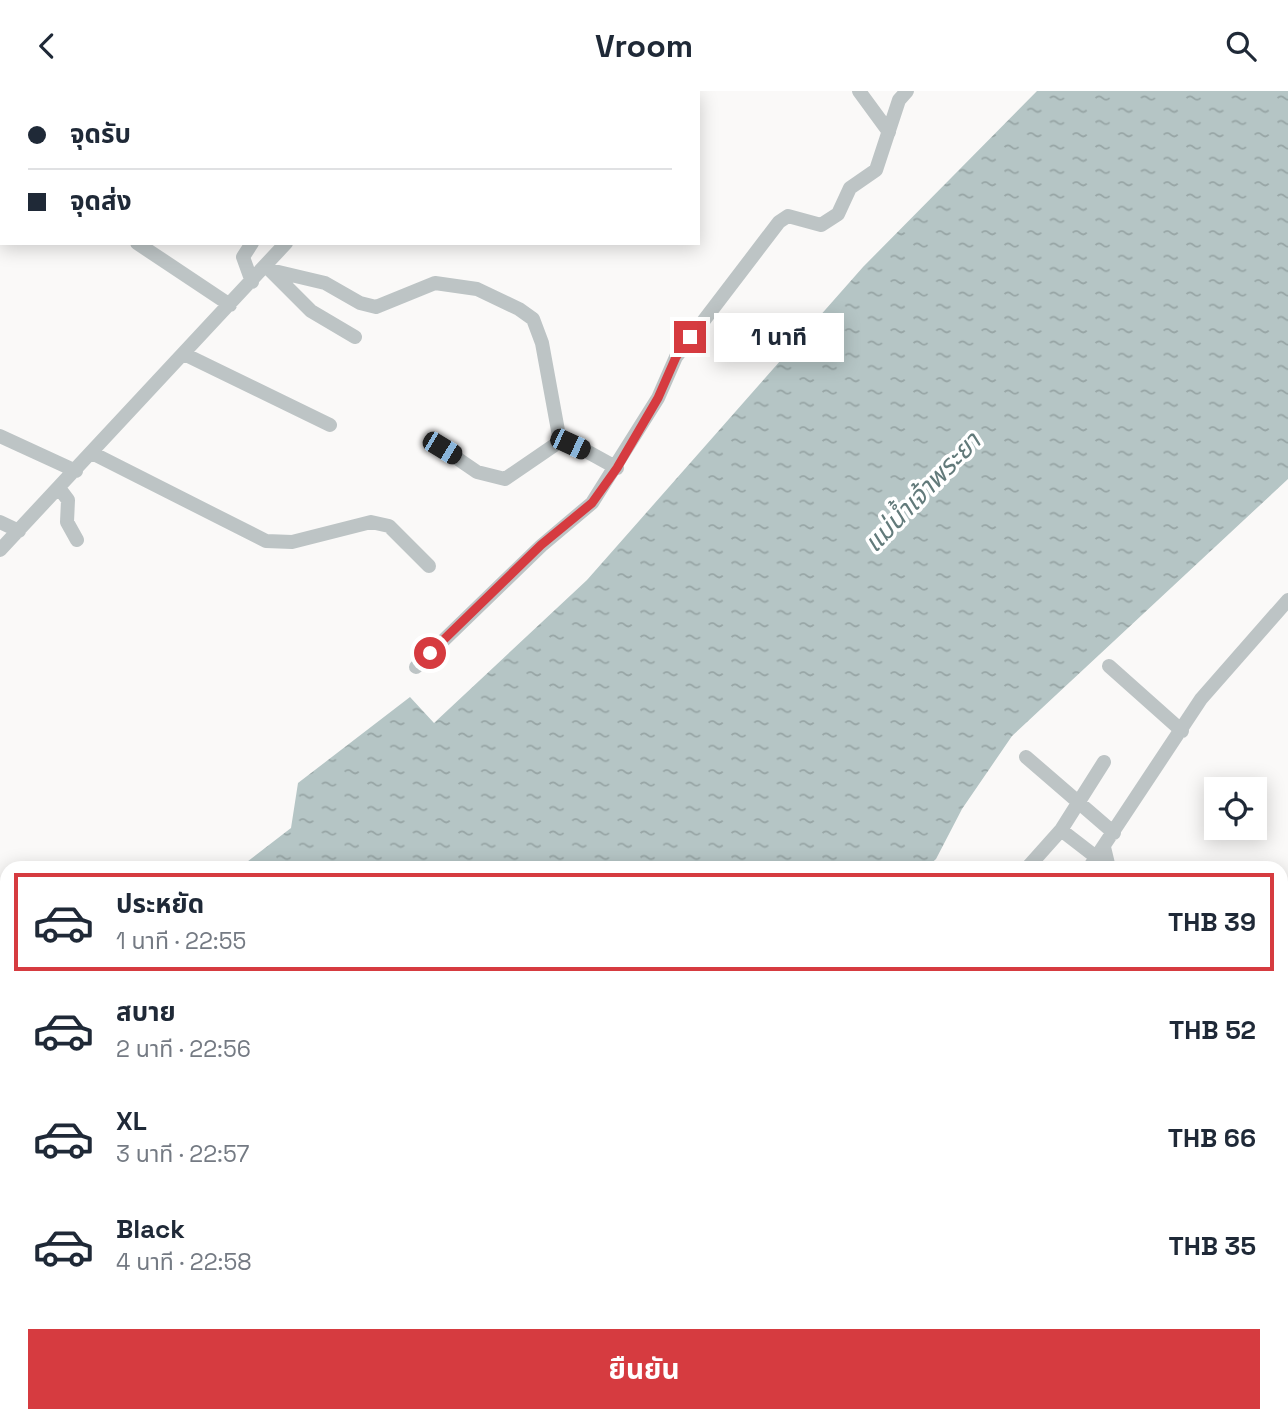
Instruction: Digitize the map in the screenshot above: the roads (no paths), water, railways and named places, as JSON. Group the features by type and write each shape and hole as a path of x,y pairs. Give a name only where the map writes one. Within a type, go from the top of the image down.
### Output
{"street":[{"path":"859,91 889,132"},
{"path":"416,667 541,545 592,503 617,468 658,398 676,357 779,222 788,216 821,225 829,222 838,214 850,188 877,170 900,100 906,91"},
{"path":"140,245 230,305"},
{"path":"0,551 251,282 268,268 285,245"},
{"path":"249,247 243,257 251,282"},
{"path":"268,268 325,283 360,303 376,307 435,282 477,289 519,309 533,319 541,338 562,440"},
{"path":"268,268 311,311 355,337"},
{"path":"184,354 330,425"},
{"path":"0,436 76,471"},
{"path":"562,440 617,468"},
{"path":"442,448 477,472 505,479 562,440"},
{"path":"92,453 266,541 292,542 371,522 389,526 429,566"},
{"path":"59,488 68,500 67,522 77,540"},
{"path":"0,521 19,531"},
{"path":"1061,830 1097,857 1201,699 1288,600"},
{"path":"1109,666 1182,731"},
{"path":"1026,757 1114,833"},
{"path":"1033,861 1061,830 1104,762"}],"water":[{"name":"แม่น้ำเจ้าพระยา","path":"1037,91 1288,91 1288,479 1012,736 962,809 936,859 248,861 291,828 298,783 410,697 434,723 587,580 863,267"}]}
